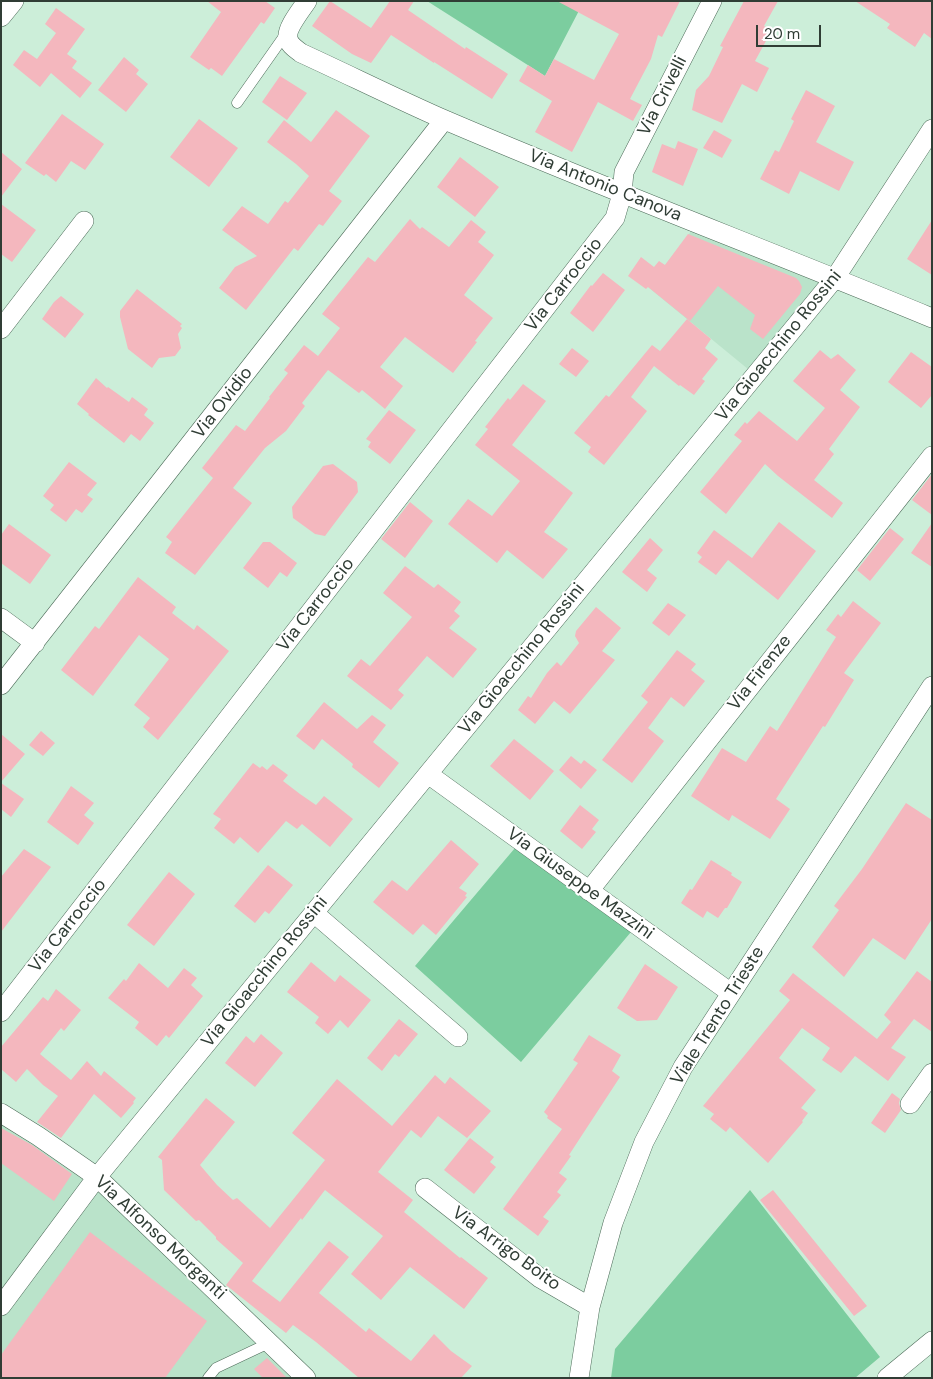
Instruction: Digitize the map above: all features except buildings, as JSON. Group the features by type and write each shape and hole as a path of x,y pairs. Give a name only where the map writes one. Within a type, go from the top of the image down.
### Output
{"street":[{"path":"1,17 14,1"},
{"path":"288,34 307,1"},
{"name":"Via Crivelli","path":"622,194 624,172 712,1"},
{"name":"Via Antonio Canova","path":"288,34 292,46 301,53 444,120 622,194 932,318"},
{"name":"Via Ovidio","path":"1,685 444,120"},
{"name":"Via Gioacchino Rossini","path":"1,1306 97,1177 835,278 932,129"},
{"name":"Via Carroccio","path":"1,1012 616,218 622,194"},
{"path":"1,329 84,221"},
{"name":"Via Firenze","path":"589,891 932,456"},
{"path":"1,618 35,643"},
{"name":"Viale Trento Trieste","path":"579,1378 590,1307 613,1223 644,1142 683,1067 932,686"},
{"name":"Via Giuseppe Mazzini","path":"428,774 731,993"},
{"path":"314,913 458,1036"},
{"path":"910,1104 932,1073"},
{"name":"Via Alfonso Morganti","path":"1,1113 97,1177 306,1378"},
{"name":"Via Arrigo Boito","path":"425,1188 540,1278 590,1307"},
{"path":"887,1378 932,1341"}],"lane":[{"path":"236,103 288,34"},
{"path":"208,1378 216,1368 270,1342"}],"shaded area":[{"path":"696,225 833,279 754,374 648,287"},
{"path":"1,1117 87,1173 303,1378 1,1378"}],"green space":[{"path":"427,1 584,1 545,76"},
{"path":"515,848 631,932 521,1062 415,966"},
{"path":"750,1190 880,1357 855,1378 611,1378 615,1349"}]}
